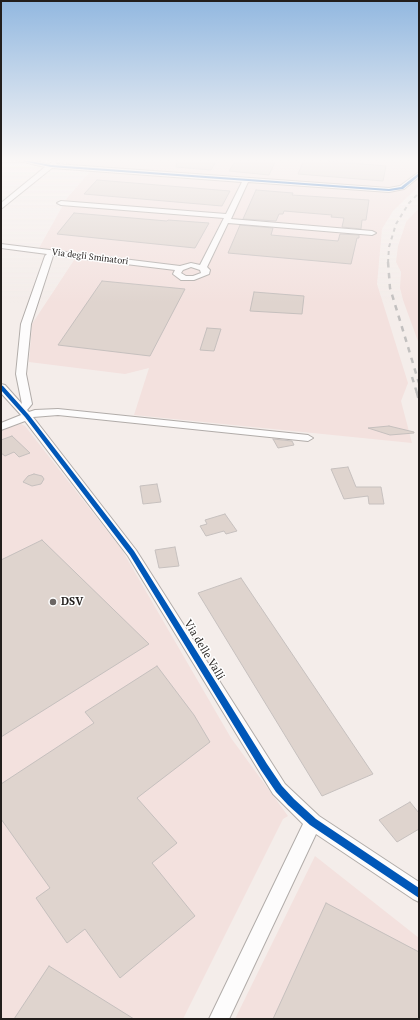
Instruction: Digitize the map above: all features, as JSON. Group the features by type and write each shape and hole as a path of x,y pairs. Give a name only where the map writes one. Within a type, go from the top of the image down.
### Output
{"street":[{"path":"112,208 227,218 372,234"},
{"path":"203,268 232,208"},
{"name":"Via degli Sminatori","path":"1,246 178,270"},
{"name":"Via degli Sminatori","path":"1,250 178,270 191,265 203,268 206,274 194,278 184,278 177,274 178,270"},
{"path":"24,413 27,404 9,383 26,324 49,256"},
{"name":"Via delle Valli","path":"9,383 24,413 132,553 270,776 291,802 313,822 419,893"},
{"path":"1,427 24,413 58,412 308,438"},
{"path":"219,1019 313,822"}],"shaded area":[{"path":"62,208 397,208 382,229 377,284 408,383 401,401 412,443 134,415 149,368 125,374 29,362 32,324 78,254 39,248"},
{"path":"419,208 419,344 403,300 400,288 401,272 396,262 398,246 406,222"},
{"path":"21,424 25,426 122,550 231,738 288,816 283,819 183,1019 1,1019 1,431"},
{"path":"315,856 419,938 419,1019 235,1019"}],"building":[{"path":"248,208 368,208 366,220 362,220 361,229 342,227 344,218 331,217 332,215 284,211 283,214 279,214 276,221 243,219"},
{"path":"74,213 209,223 195,248 57,234"},
{"path":"240,225 273,228 271,235 338,241 340,234 359,235 359,238 357,238 351,264 228,253"},
{"path":"102,281 185,289 150,356 58,345"},
{"path":"254,292 304,296 302,314 250,311"},
{"path":"207,328 221,329 214,351 200,350"},
{"path":"389,426 414,433 390,435 368,428"},
{"path":"12,436 30,453 19,457 14,452 5,456 1,453 1,440"},
{"path":"273,439 292,441 294,445 278,448"},
{"path":"348,467 356,487 381,487 384,504 369,504 368,496 344,499 331,469"},
{"path":"34,474 42,476 44,479 41,484 32,486 23,482 28,476"},
{"path":"157,484 161,502 143,504 140,486"},
{"path":"225,514 237,531 226,534 224,531 206,536 200,526 207,524 205,520"},
{"name":"DSV","path":"42,540 149,644 1,737 1,560"},
{"path":"175,547 179,566 159,568 155,550"},
{"path":"241,578 373,774 322,796 198,593"},
{"path":"157,666 194,715 210,742 137,798 177,843 152,863 195,916 120,978 85,929 67,943 36,898 50,888 1,819 1,784 94,723 85,712"},
{"path":"410,802 419,813 419,829 397,842 379,820"},
{"path":"326,903 419,952 419,1019 273,1019"},
{"path":"49,966 134,1019 14,1019"}],"railway":[{"path":"388,262 389,247 396,224 406,208"},
{"path":"388,262 390,288 419,383"},
{"path":"412,377 417,393"},
{"path":"417,392 419,400"}],"cycle path":[{"path":"1,387 27,416 132,553 279,789 313,822 419,893"}],"place":[{"name":"DSV","path":"53,602"}]}
